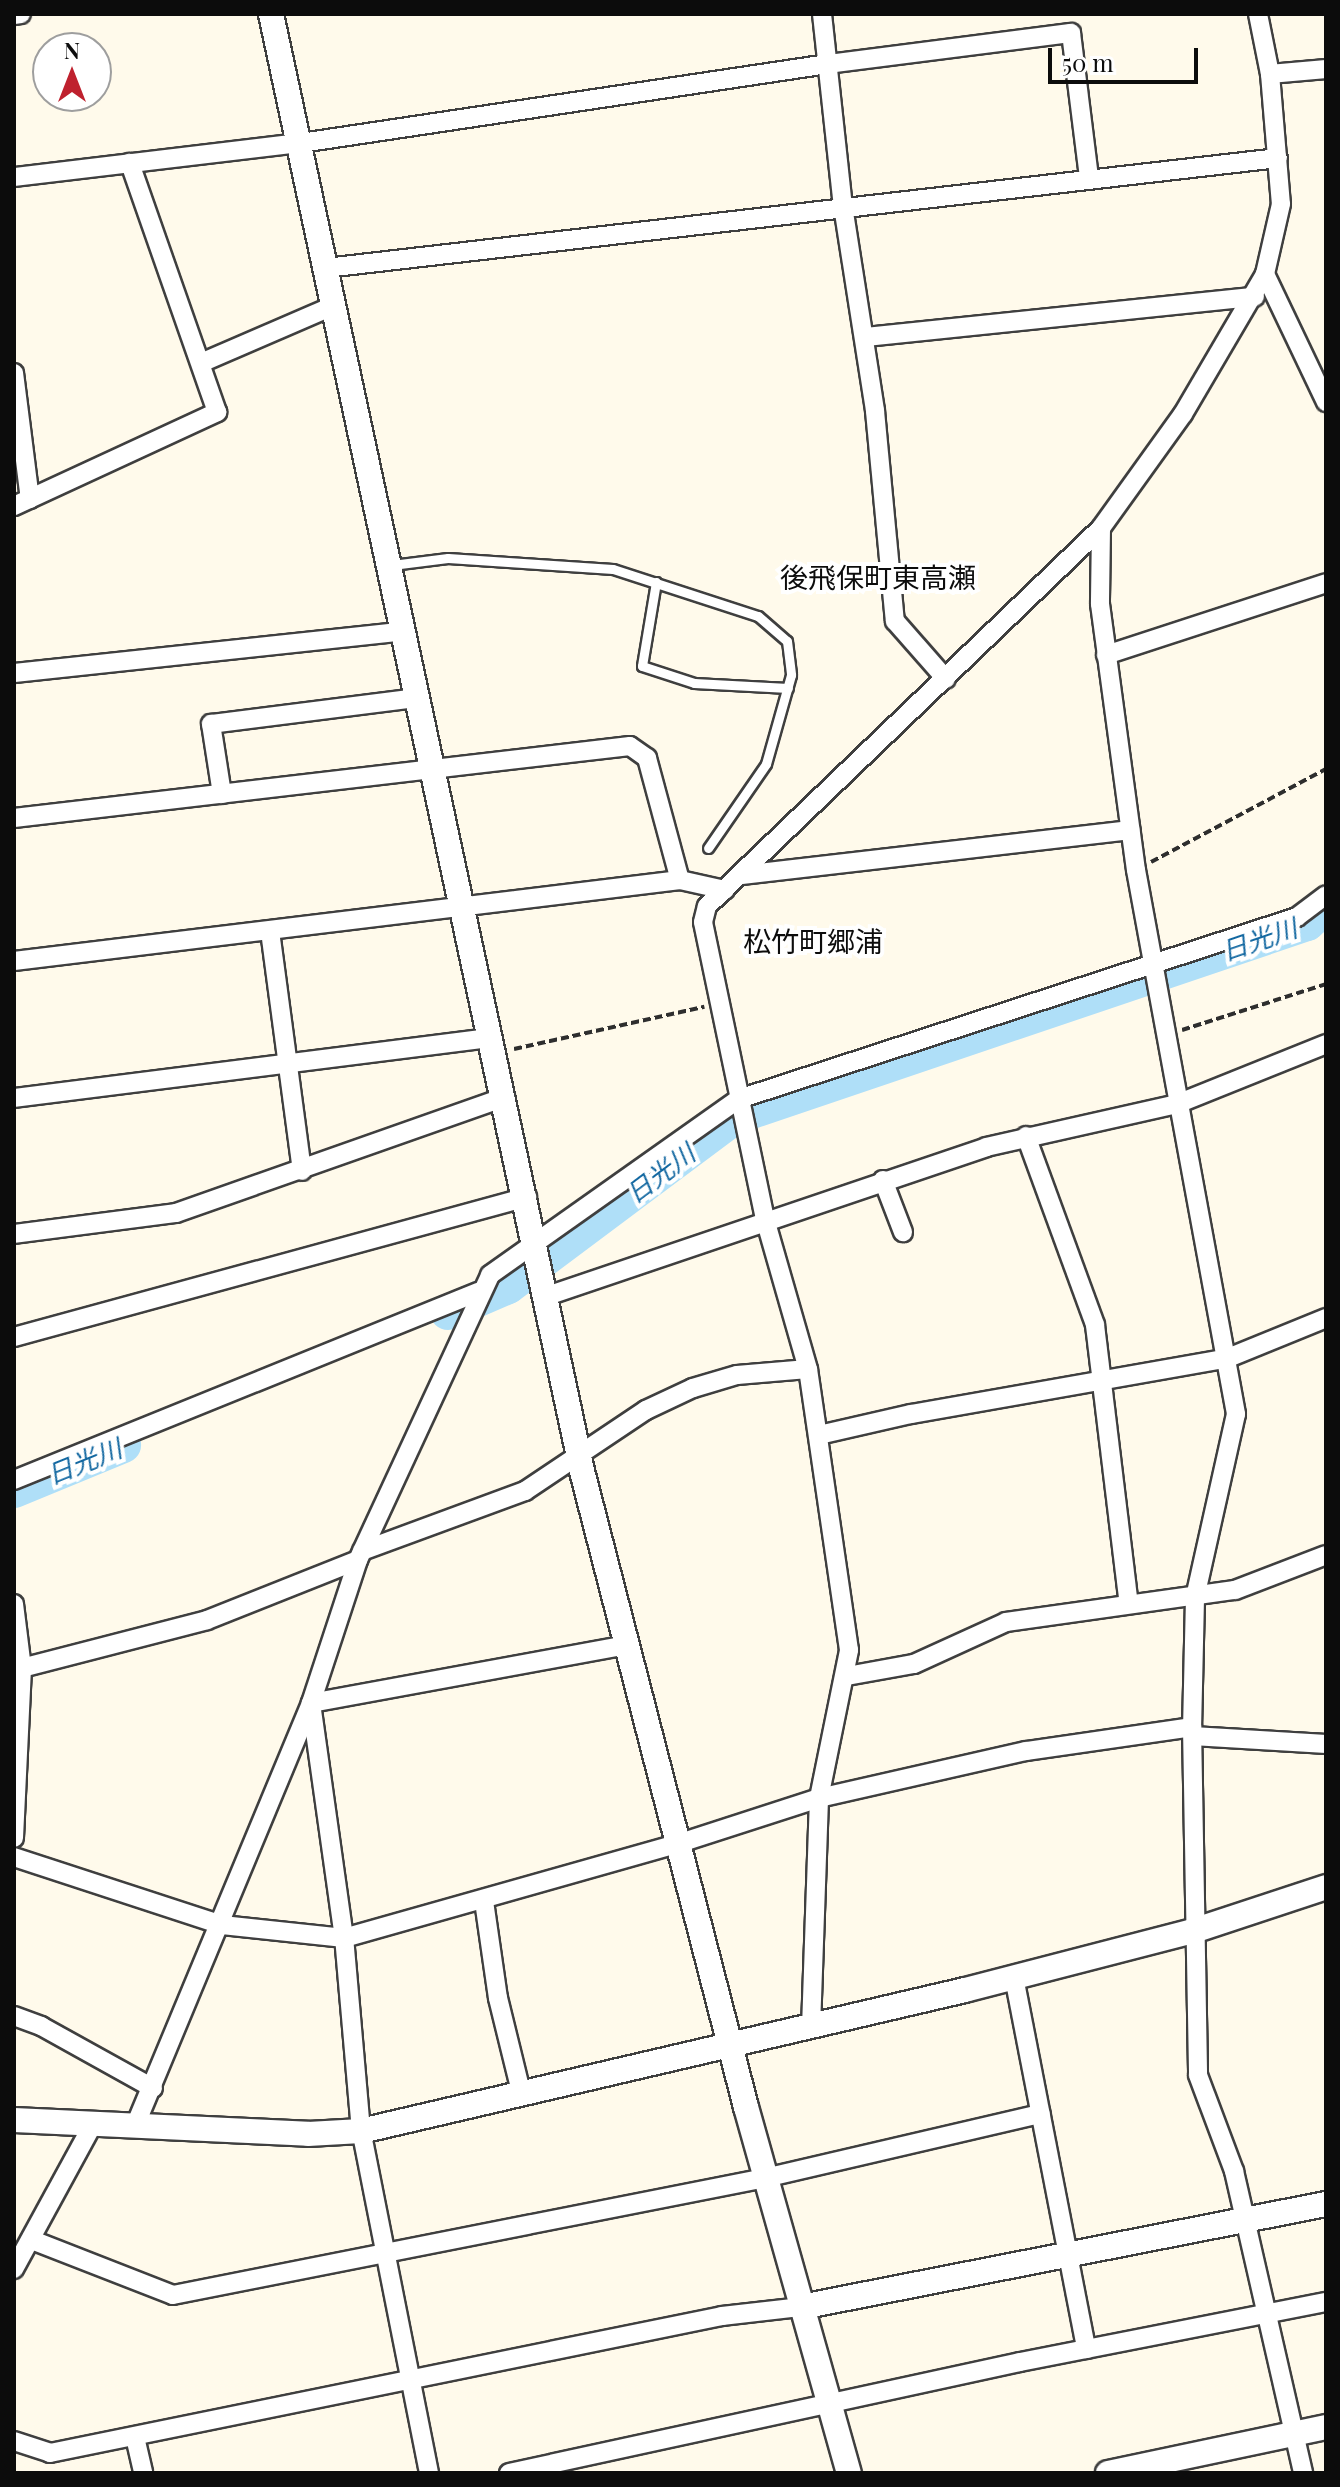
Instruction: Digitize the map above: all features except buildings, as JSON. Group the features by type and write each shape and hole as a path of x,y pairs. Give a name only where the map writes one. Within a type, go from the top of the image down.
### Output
{"street":[{"path":"14,15 21,14"},
{"path":"271,14 540,1256 580,1458 765,2178 849,2473"},
{"path":"822,14 843,206 865,337 895,621 946,679"},
{"path":"1068,14 1089,178"},
{"path":"811,2028 819,1798 847,1676 849,1650 808,1369 765,1219 703,922 707,906 1101,528 1183,414 1255,297 1265,274 1281,204 1270,74 1258,14"},
{"path":"14,177 301,143 828,64 1071,33"},
{"path":"1270,74 1326,69"},
{"path":"326,268 1278,158"},
{"path":"14,373 22,503 217,412 130,163"},
{"path":"1265,274 1326,402"},
{"path":"865,337 1255,297"},
{"path":"201,363 335,305"},
{"path":"1101,528 1100,604 1136,870 1164,1036 1228,1358 1236,1414 1195,1598 1193,1931 1198,2075 1234,2171 1303,2473"},
{"path":"1106,655 1326,583"},
{"path":"14,673 404,631"},
{"path":"222,794 211,724 418,698"},
{"path":"14,818 630,746 642,750 680,880"},
{"path":"742,875 1130,830"},
{"path":"14,961 680,880 725,890"},
{"path":"135,2126 222,1925 311,1703 360,1556 476,1297 503,1262 540,1256 741,1108 1153,972 1297,917 1326,895"},
{"path":"270,931 302,1171"},
{"path":"547,1296 765,1219 1026,1136 1177,1104 1326,1044"},
{"path":"14,1098 287,1063 494,1045"},
{"path":"14,1234 176,1213 505,1097"},
{"path":"1026,1136 1095,1325 1129,1604"},
{"path":"883,1180 903,1232"},
{"path":"14,1337 527,1197"},
{"path":"14,1480 476,1297"},
{"path":"819,1435 911,1414 1228,1358 1326,1318"},
{"path":"18,1669 207,1620 525,1491 580,1458 646,1410 693,1388 737,1375 808,1369"},
{"path":"847,1676 914,1664 1006,1622 1235,1590 1326,1555"},
{"path":"14,1604 18,1669 14,1838"},
{"path":"311,1703 626,1645"},
{"path":"311,1703 344,1938 361,2131 429,2473"},
{"path":"14,1857 222,1925 344,1938 484,1901 819,1798 1026,1751 1192,1732 1326,1744"},
{"path":"14,2120 308,2134 361,2131 731,2048 1014,1977 1193,1931 1326,1887"},
{"path":"484,1901 498,1998 522,2096"},
{"path":"1014,1977 1086,2349"},
{"path":"14,2016 41,2026 153,2088"},
{"path":"32,2240 173,2295 388,2255 765,2178 1041,2114"},
{"path":"14,2269 93,2124"},
{"path":"14,2441 50,2453 412,2382 722,2316 801,2307 1068,2252 1326,2204"},
{"path":"509,2473 829,2407 1086,2349 1326,2302"},
{"path":"1108,2473 1326,2427"},
{"path":"135,2437 143,2473"}],"lane":[{"path":"392,565 448,558 613,569 758,616 787,641 788,688 766,764 708,848"},
{"path":"656,582 642,666 694,683 788,688"}],"path":[{"path":"1136,870 1326,769"},
{"path":"1164,1036 1326,984"},
{"path":"494,1045 719,1004"}],"waterway":[{"name":"日光川","path":"448,1312 508,1286 734,1117 1307,923 1326,906"},
{"name":"日光川","path":"14,1490 123,1445"}],"district":[{"name":"後飛保町東高瀬","path":"878,577"},
{"name":"松竹町郷浦","path":"813,941"}]}
